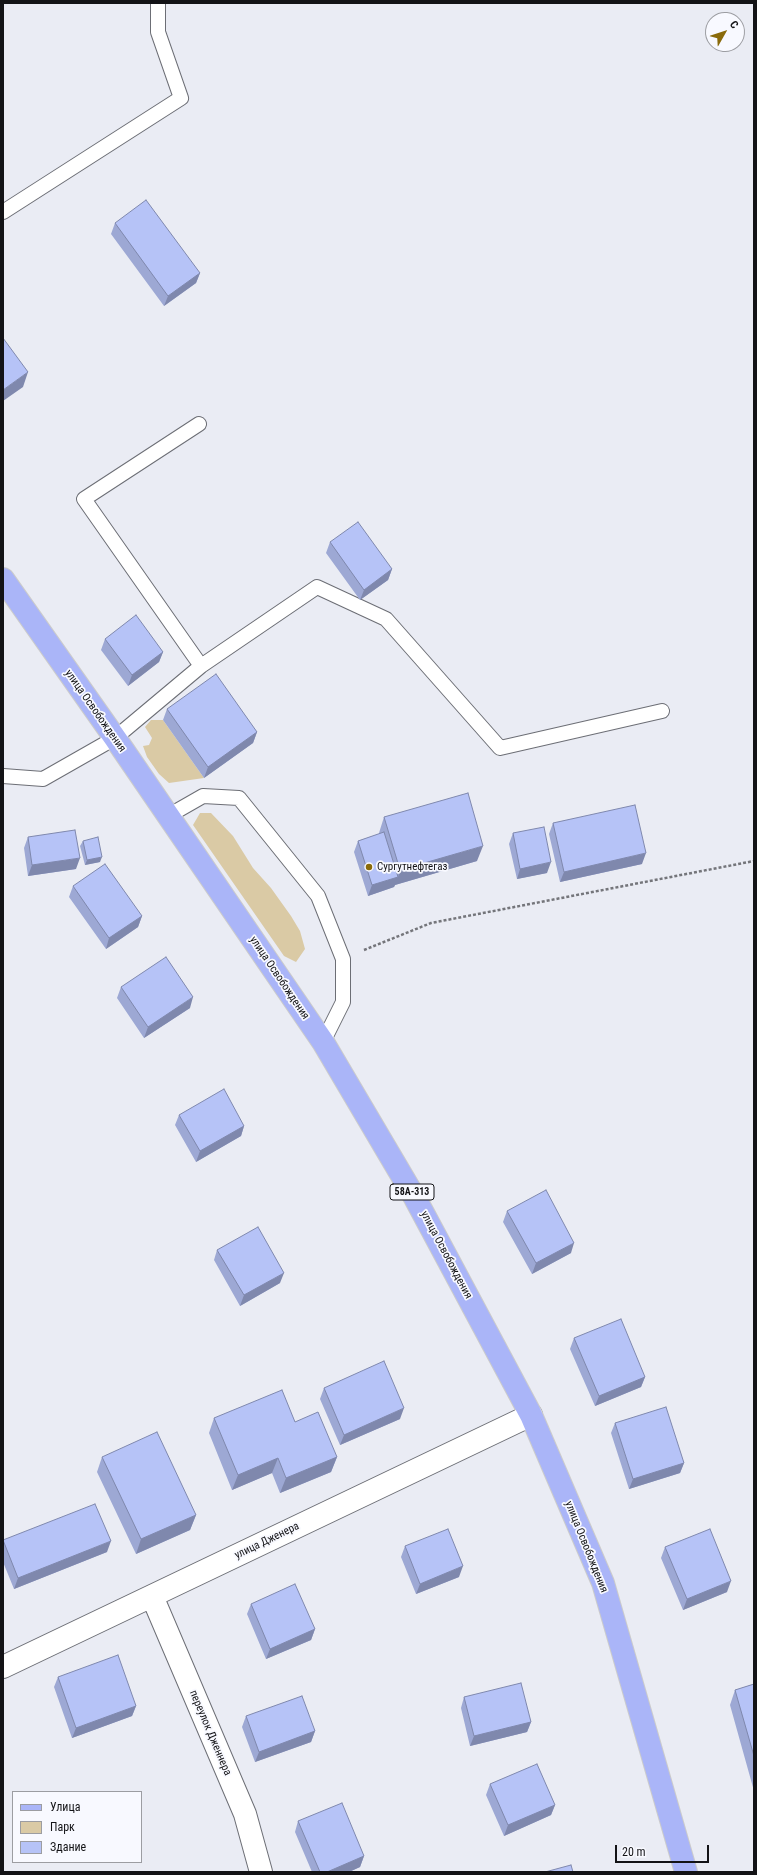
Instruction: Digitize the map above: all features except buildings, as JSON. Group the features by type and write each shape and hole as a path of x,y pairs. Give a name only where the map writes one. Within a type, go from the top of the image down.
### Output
{"main road":[{"name":"улица Освобождения","path":"3,579 115,738 323,1042 415,1198 531,1416 603,1583 686,1872"}],"street":[{"name":"улица Дженера","path":"3,1667 531,1416"},
{"name":"переулок Дженнера","path":"152,1596 245,1814 261,1872"}],"lane":[{"path":"3,212 182,98 158,32 158,3"},
{"path":"199,424 84,499 201,666"},
{"path":"3,776 43,779 115,738 201,666 317,587 386,619 500,748 662,711"},
{"path":"168,816 203,796 239,798 318,896 344,959 343,1002 323,1042"}],"path":[{"path":"344,959 431,923 754,861"}],"green space":[{"path":"151,720 163,720 204,778 169,783 159,774 147,757 143,746 149,745 152,738 145,727"},
{"path":"200,813 211,813 233,836 253,868 271,888 291,916 300,931 305,949 296,962 284,956 193,825"}],"place":[{"name":"Сургутнефтегаз","path":"369,867"}]}
